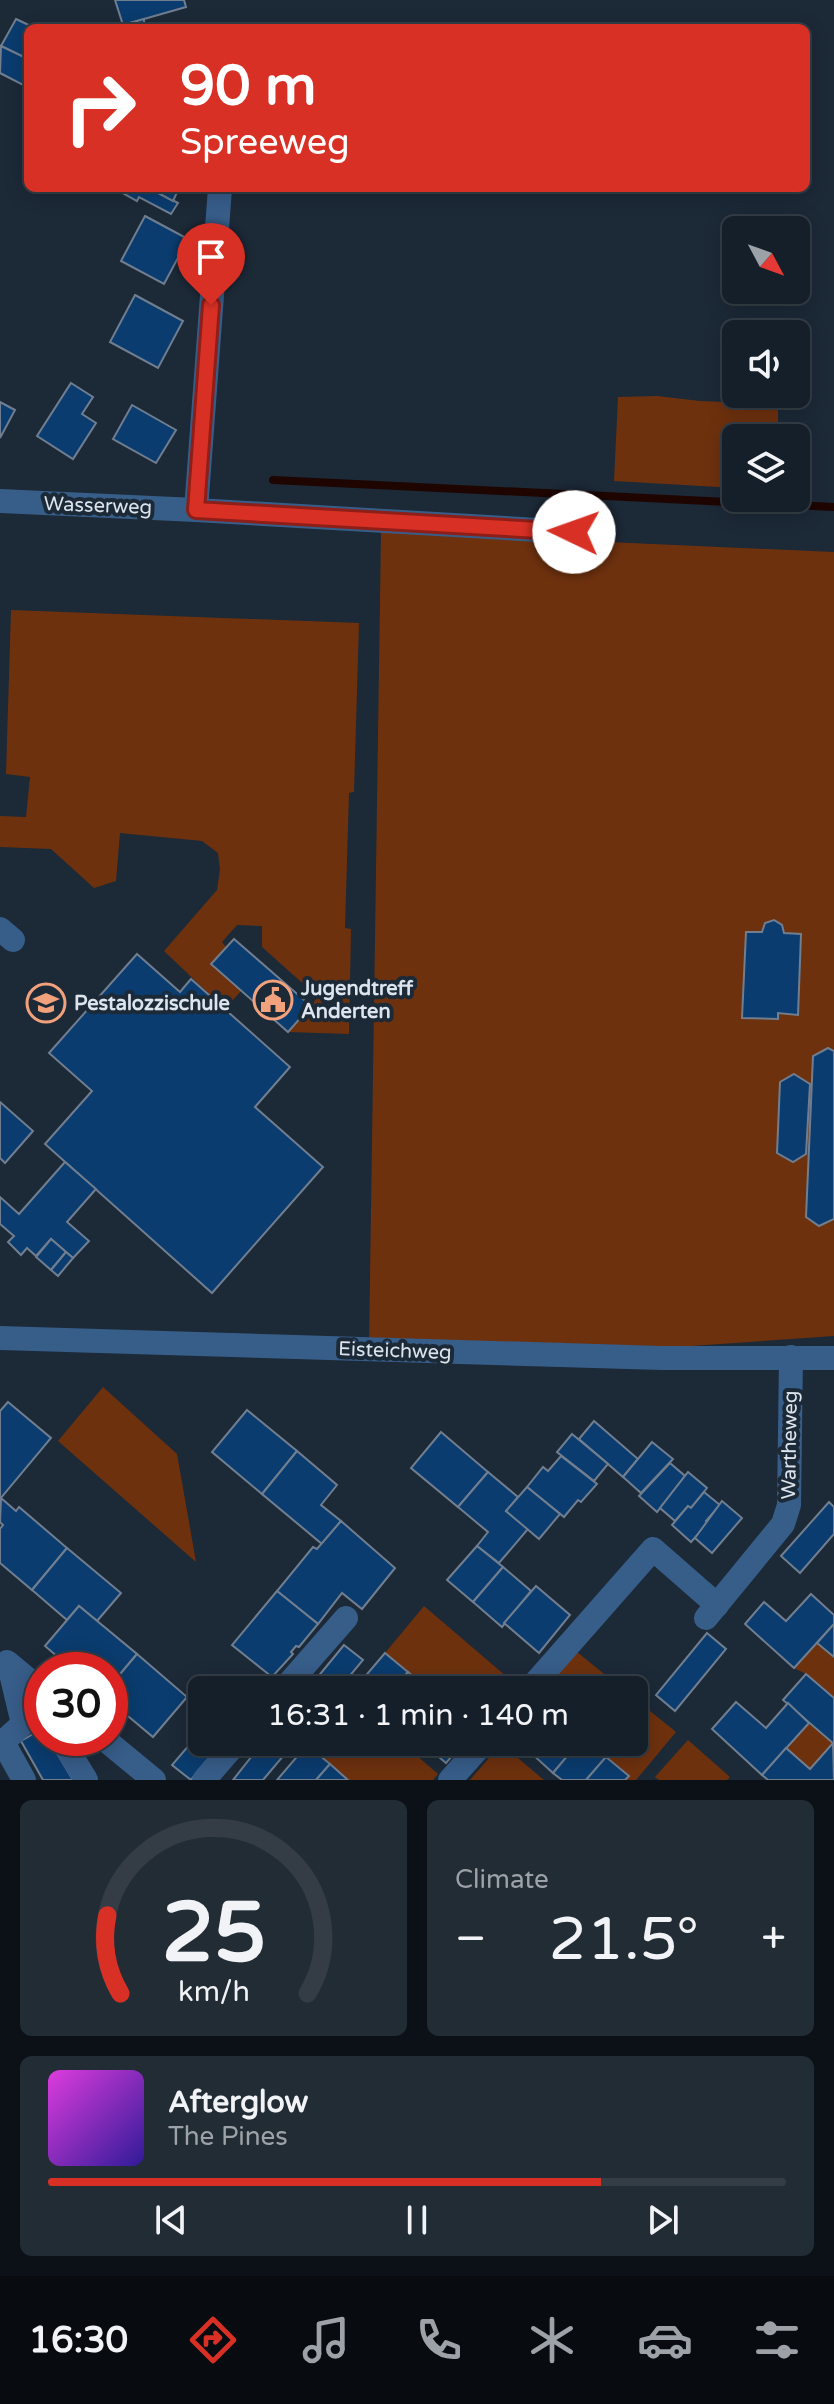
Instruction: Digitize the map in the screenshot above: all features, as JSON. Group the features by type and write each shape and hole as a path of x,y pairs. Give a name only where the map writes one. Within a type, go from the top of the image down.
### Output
{"street":[{"path":"196,510 220,192"},
{"name":"Wasserweg","path":"0,501 574,532"},
{"name":"Eisteichweg","path":"0,1338 661,1358 834,1358"},
{"name":"Wartheweg","path":"541,1676 653,1549 712,1611 783,1524 789,1505 791,1357"},
{"path":"295,1676 346,1618"},
{"path":"4,1659 24,1676"},
{"path":"4,1659 23,1724 3,1742 24,1780"},
{"path":"71,1756 86,1780"},
{"path":"125,1756 154,1780"},
{"path":"204,1780 225,1756"},
{"path":"450,1780 471,1756"}],"shaded area":[{"path":"657,396 722,402 722,408 778,408 778,424 722,424 722,487 614,481 618,397"},
{"path":"381,532 834,552 834,1336 662,1348 369,1345"},
{"path":"11,610 359,623 354,792 349,793 345,928 351,929 349,1034 288,1032 318,997 262,947 262,926 237,925 222,942 226,947 212,964 241,991 225,1009 164,951 217,890 220,869 218,853 202,841 120,833 116,881 94,888 51,849 0,847 0,816 26,817 30,777 6,774"},
{"path":"103,1387 177,1454 196,1562 58,1441"},
{"path":"424,1606 506,1676 412,1676 385,1653"},
{"path":"817,1643 834,1657 834,1698 794,1668"},
{"path":"577,1652 607,1676 557,1676"},
{"path":"648,1709 676,1732 636,1780 625,1780 628,1776 604,1756 648,1756"},
{"path":"809,1723 833,1743 810,1769 786,1748"},
{"path":"688,1740 730,1777 727,1780 659,1780 655,1777"},
{"path":"320,1756 417,1756 438,1774 433,1780 349,1780"},
{"path":"491,1756 515,1756 544,1780 470,1780"}],"building":[{"path":"115,0 184,0 186,7 123,24"},
{"path":"16,19 27,24 24,24 24,57 1,46"},
{"path":"144,19 144,24 126,24"},
{"path":"1,46 24,57 24,85 0,73"},
{"path":"121,192 157,192 178,203 171,214 139,197 137,201"},
{"path":"156,192 177,192 173,201"},
{"path":"145,216 188,239 164,284 121,261"},
{"path":"135,295 183,321 158,368 110,342"},
{"path":"71,383 93,397 82,414 96,423 73,459 37,436"},
{"path":"0,402 15,410 0,438"},
{"path":"132,405 176,430 156,463 113,439"},
{"path":"774,920 782,925 784,933 801,934 798,1015 778,1013 778,1019 742,1018 746,932 762,932 765,923"},
{"path":"234,939 311,1006 288,1032 211,964"},
{"path":"137,954 180,992 191,979 290,1067 255,1107 323,1167 212,1293 45,1144 92,1091 49,1053"},
{"path":"828,1048 834,1051 834,1219 819,1226 806,1217 813,1056"},
{"path":"794,1074 810,1084 806,1154 793,1162 777,1153 780,1082"},
{"path":"0,1102 33,1131 5,1163 0,1158"},
{"path":"65,1162 96,1189 67,1222 89,1241 73,1258 51,1239 36,1256 27,1248 21,1255 8,1242 14,1236 0,1224 0,1197 19,1214"},
{"path":"51,1239 66,1252 51,1270 36,1257"},
{"path":"66,1252 73,1258 58,1276 51,1270"},
{"path":"8,1402 51,1438 0,1499 0,1411"},
{"path":"247,1410 297,1451 262,1494 212,1452"},
{"path":"594,1421 638,1459 623,1477 579,1439"},
{"path":"441,1432 488,1472 458,1507 411,1468"},
{"path":"572,1434 608,1464 594,1481 557,1452"},
{"path":"652,1442 673,1459 641,1493 623,1477"},
{"path":"297,1451 337,1485 321,1505 341,1521 322,1544 262,1494"},
{"path":"561,1456 597,1484 564,1517 527,1487 543,1467 548,1471"},
{"path":"670,1463 685,1476 657,1512 639,1496"},
{"path":"488,1472 518,1497 506,1511 528,1529 499,1563 477,1546 488,1532 458,1507"},
{"path":"688,1472 707,1488 691,1508 688,1506 675,1521 660,1508"},
{"path":"527,1487 560,1514 539,1539 506,1511"},
{"path":"704,1492 720,1505 691,1542 672,1525"},
{"path":"1,1498 16,1511 19,1507 67,1548 32,1590 0,1563 0,1529 3,1525 0,1522"},
{"path":"722,1501 742,1518 712,1553 695,1538"},
{"path":"829,1502 834,1507 834,1534 800,1573 781,1556"},
{"path":"341,1521 395,1568 362,1609 342,1593 318,1624 277,1591 313,1547 317,1549"},
{"path":"477,1546 503,1567 473,1602 447,1580"},
{"path":"67,1548 121,1593 97,1621 79,1606 67,1620 32,1590"},
{"path":"503,1567 531,1591 502,1627 473,1602"},
{"path":"536,1586 570,1615 539,1653 504,1623"},
{"path":"277,1591 318,1624 273,1676 232,1645"},
{"path":"811,1594 834,1615 834,1624 794,1668 745,1624 764,1602 786,1621"},
{"path":"79,1606 137,1654 128,1665 128,1652 52,1652 45,1646"},
{"path":"834,1624 834,1657 817,1643"},
{"path":"707,1633 726,1649 675,1711 656,1695"},
{"path":"344,1645 363,1660 350,1676 319,1676"},
{"path":"385,1653 408,1672 404,1676 365,1676"},
{"path":"137,1654 187,1697 153,1737 128,1716 128,1665"},
{"path":"806,1674 834,1698 834,1744 783,1700"},
{"path":"736,1702 766,1728 788,1703 809,1723 762,1775 712,1729"},
{"path":"833,1743 834,1780 768,1780 762,1775 786,1748 810,1769"},
{"path":"188,1746 188,1756 211,1756 191,1780 172,1765"},
{"path":"29,1756 59,1756 73,1780 43,1780"},
{"path":"252,1756 283,1756 263,1780 233,1780"},
{"path":"298,1756 320,1756 330,1764 316,1780 277,1780"},
{"path":"438,1756 452,1756 446,1763"},
{"path":"534,1756 567,1756 553,1773"},
{"path":"567,1756 606,1757 586,1780 562,1780 553,1773"},
{"path":"606,1757 629,1776 625,1780 586,1780"},
{"path":"330,1764 348,1780 316,1780"}],"waterway":[{"path":"273,480 834,507"}],"place":[{"name":"Jugendtreff Anderten","path":"273,1000"},
{"name":"Pestalozzischule","path":"46,1003"}],"route":[{"path":"211,305 196,510 574,532"}]}
